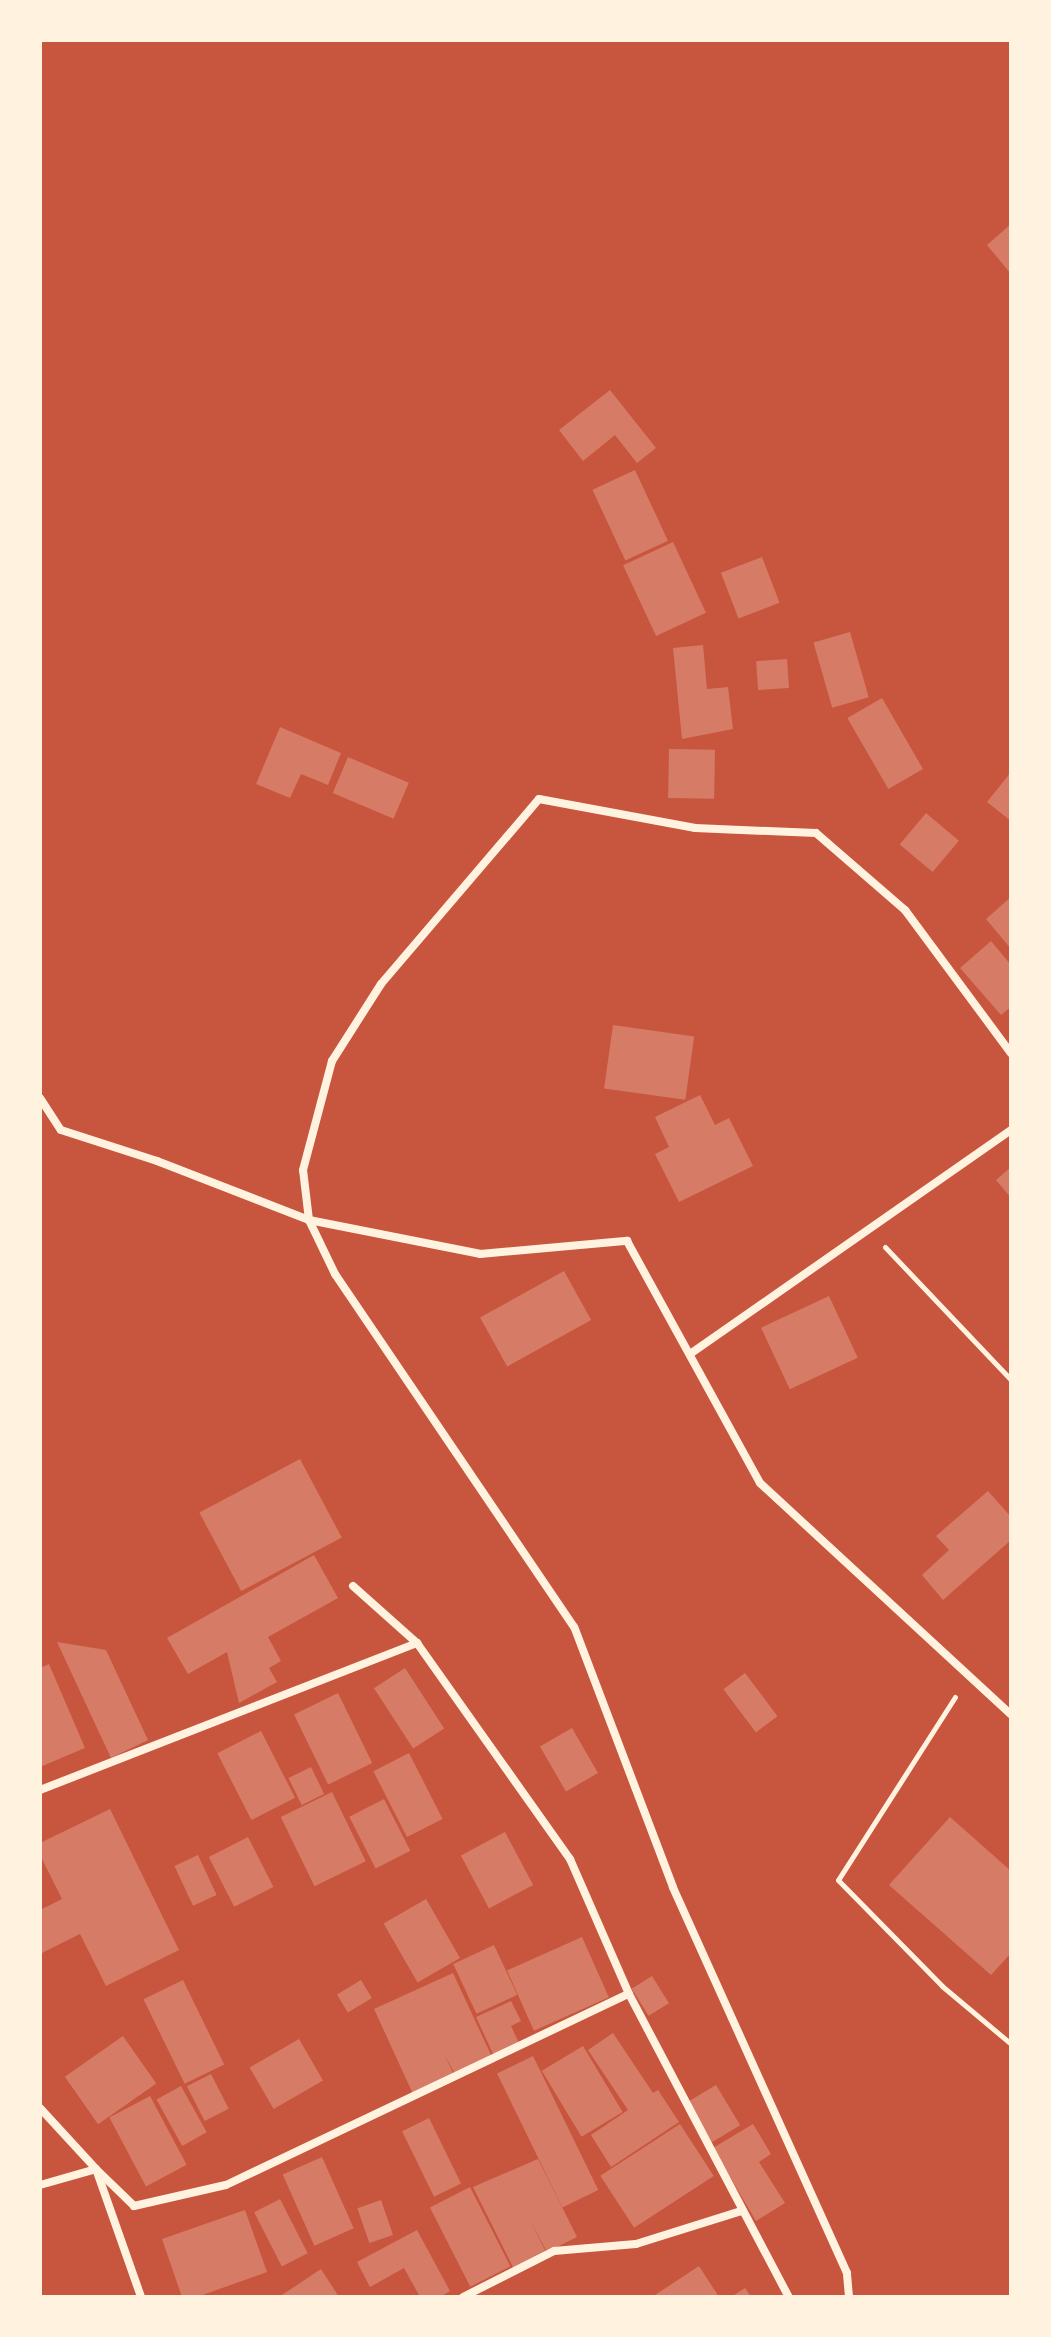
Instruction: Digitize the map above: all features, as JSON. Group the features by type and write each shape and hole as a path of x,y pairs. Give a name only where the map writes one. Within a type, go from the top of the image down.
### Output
{"street":[{"path":"849,2297 847,2273 673,1887 574,1627 335,1274 309,1220 303,1170 332,1061 381,984 539,799 695,828 816,833 905,910 1011,1053"},
{"path":"40,1098 61,1130 157,1161 309,1220 480,1254 627,1241 760,1483 1011,1715"},
{"path":"690,1354 1011,1130"},
{"path":"353,1586 417,1643 570,1859 629,1994 789,2297"},
{"path":"40,1790 417,1643"},
{"path":"40,2108 134,2206 226,2185 629,1994"},
{"path":"40,2185 96,2169"},
{"path":"96,2169 141,2297"},
{"path":"463,2297 554,2251 636,2244 741,2211"}],"path":[{"path":"867,1229 1011,1380"},
{"path":"969,1676 838,1880 942,1986 1011,2044"}],"building":[{"path":"1011,224 1011,274 987,245"},
{"path":"610,390 656,448 637,463 615,435 583,461 559,430"},
{"path":"635,470 668,541 625,561 592,490"},
{"path":"673,542 706,613 656,636 623,565"},
{"path":"762,557 780,603 738,619 721,573"},
{"path":"850,632 869,697 832,708 813,642"},
{"path":"703,645 707,689 728,687 733,729 682,739 673,648"},
{"path":"787,659 789,688 758,690 756,661"},
{"path":"882,698 923,769 888,789 847,718"},
{"path":"280,727 341,753 328,785 301,774 290,798 256,784"},
{"path":"669,749 715,750 714,799 668,798"},
{"path":"348,757 409,783 394,819 333,793"},
{"path":"1011,772 1011,821 987,802"},
{"path":"926,813 959,841 933,872 900,844"},
{"path":"1011,897 1011,949 986,919"},
{"path":"991,941 1011,965 1011,1007 1001,1015 960,968"},
{"path":"613,1025 694,1036 685,1100 604,1088"},
{"path":"700,1095 715,1125 729,1118 753,1166 679,1202 655,1154 669,1147 655,1117"},
{"path":"1011,1167 1011,1198 996,1180"},
{"path":"564,1271 591,1320 507,1367 480,1318"},
{"path":"829,1296 858,1358 790,1389 761,1328"},
{"path":"300,1459 342,1538 241,1591 199,1513"},
{"path":"988,1491 1011,1517 1011,1540 943,1600 922,1575 949,1550 936,1536"},
{"path":"314,1555 338,1598 268,1637 281,1661 269,1668 277,1682 239,1703 227,1652 188,1674 167,1638"},
{"path":"57,1642 106,1650 148,1740 111,1758"},
{"path":"49,1664 85,1748 40,1767 40,1668"},
{"path":"405,1668 444,1728 413,1749 374,1688"},
{"path":"745,1673 777,1716 756,1732 723,1689"},
{"path":"338,1693 372,1763 328,1785 294,1714"},
{"path":"572,1728 598,1773 566,1792 540,1746"},
{"path":"261,1731 295,1798 251,1820 217,1753"},
{"path":"409,1753 443,1819 407,1837 373,1771"},
{"path":"311,1767 324,1794 302,1805 289,1778"},
{"path":"332,1792 366,1861 315,1886 281,1817"},
{"path":"384,1799 410,1851 376,1868 349,1817"},
{"path":"110,1809 179,1950 106,1986 80,1934 40,1954 40,1910 62,1899 40,1855 40,1843"},
{"path":"950,1817 1011,1871 1011,1953 991,1975 889,1885"},
{"path":"505,1832 533,1885 489,1908 461,1855"},
{"path":"248,1837 273,1887 234,1907 209,1857"},
{"path":"198,1855 217,1895 193,1906 174,1866"},
{"path":"426,1899 460,1958 418,1982 384,1924"},
{"path":"582,1937 609,1997 534,2031 507,1970"},
{"path":"494,1945 517,1995 476,2014 453,1964"},
{"path":"453,1973 492,2057 455,2074 444,2054 454,2075 413,2094 374,2009"},
{"path":"652,1976 669,2003 649,2016 632,1989"},
{"path":"183,1980 224,2064 185,2084 143,1999"},
{"path":"361,1980 372,1998 348,2012 337,1994"},
{"path":"511,2001 521,2021 511,2026 520,2045 494,2056 476,2017"},
{"path":"613,2033 653,2093 658,2090 679,2122 611,2167 591,2135 628,2110 588,2050"},
{"path":"123,2036 156,2084 98,2124 65,2077"},
{"path":"299,2039 323,2081 274,2109 250,2068"},
{"path":"583,2046 623,2112 582,2137 542,2071"},
{"path":"533,2056 598,2190 562,2207 497,2074"},
{"path":"211,2074 229,2109 205,2121 187,2086"},
{"path":"716,2085 740,2125 712,2142 688,2102"},
{"path":"181,2086 207,2132 182,2146 157,2100"},
{"path":"150,2096 187,2165 146,2186 109,2118"},
{"path":"429,2118 461,2184 434,2197 402,2131"},
{"path":"680,2124 714,2176 634,2228 600,2176"},
{"path":"753,2124 771,2154 759,2162 785,2203 756,2221 713,2148"},
{"path":"322,2157 354,2228 314,2246 283,2174"},
{"path":"538,2159 577,2237 547,2252 529,2218 546,2252 514,2269 473,2187"},
{"path":"470,2187 510,2266 470,2287 430,2207"},
{"path":"280,2199 308,2253 282,2267 254,2212"},
{"path":"381,2200 393,2235 369,2243 357,2208"},
{"path":"245,2210 267,2272 197,2297 182,2297 162,2239"},
{"path":"417,2230 450,2291 440,2297 420,2297 404,2268 370,2287 357,2262"},
{"path":"699,2266 719,2297 652,2297"},
{"path":"321,2269 339,2297 282,2295"},
{"path":"745,2288 751,2297 731,2297"}]}
